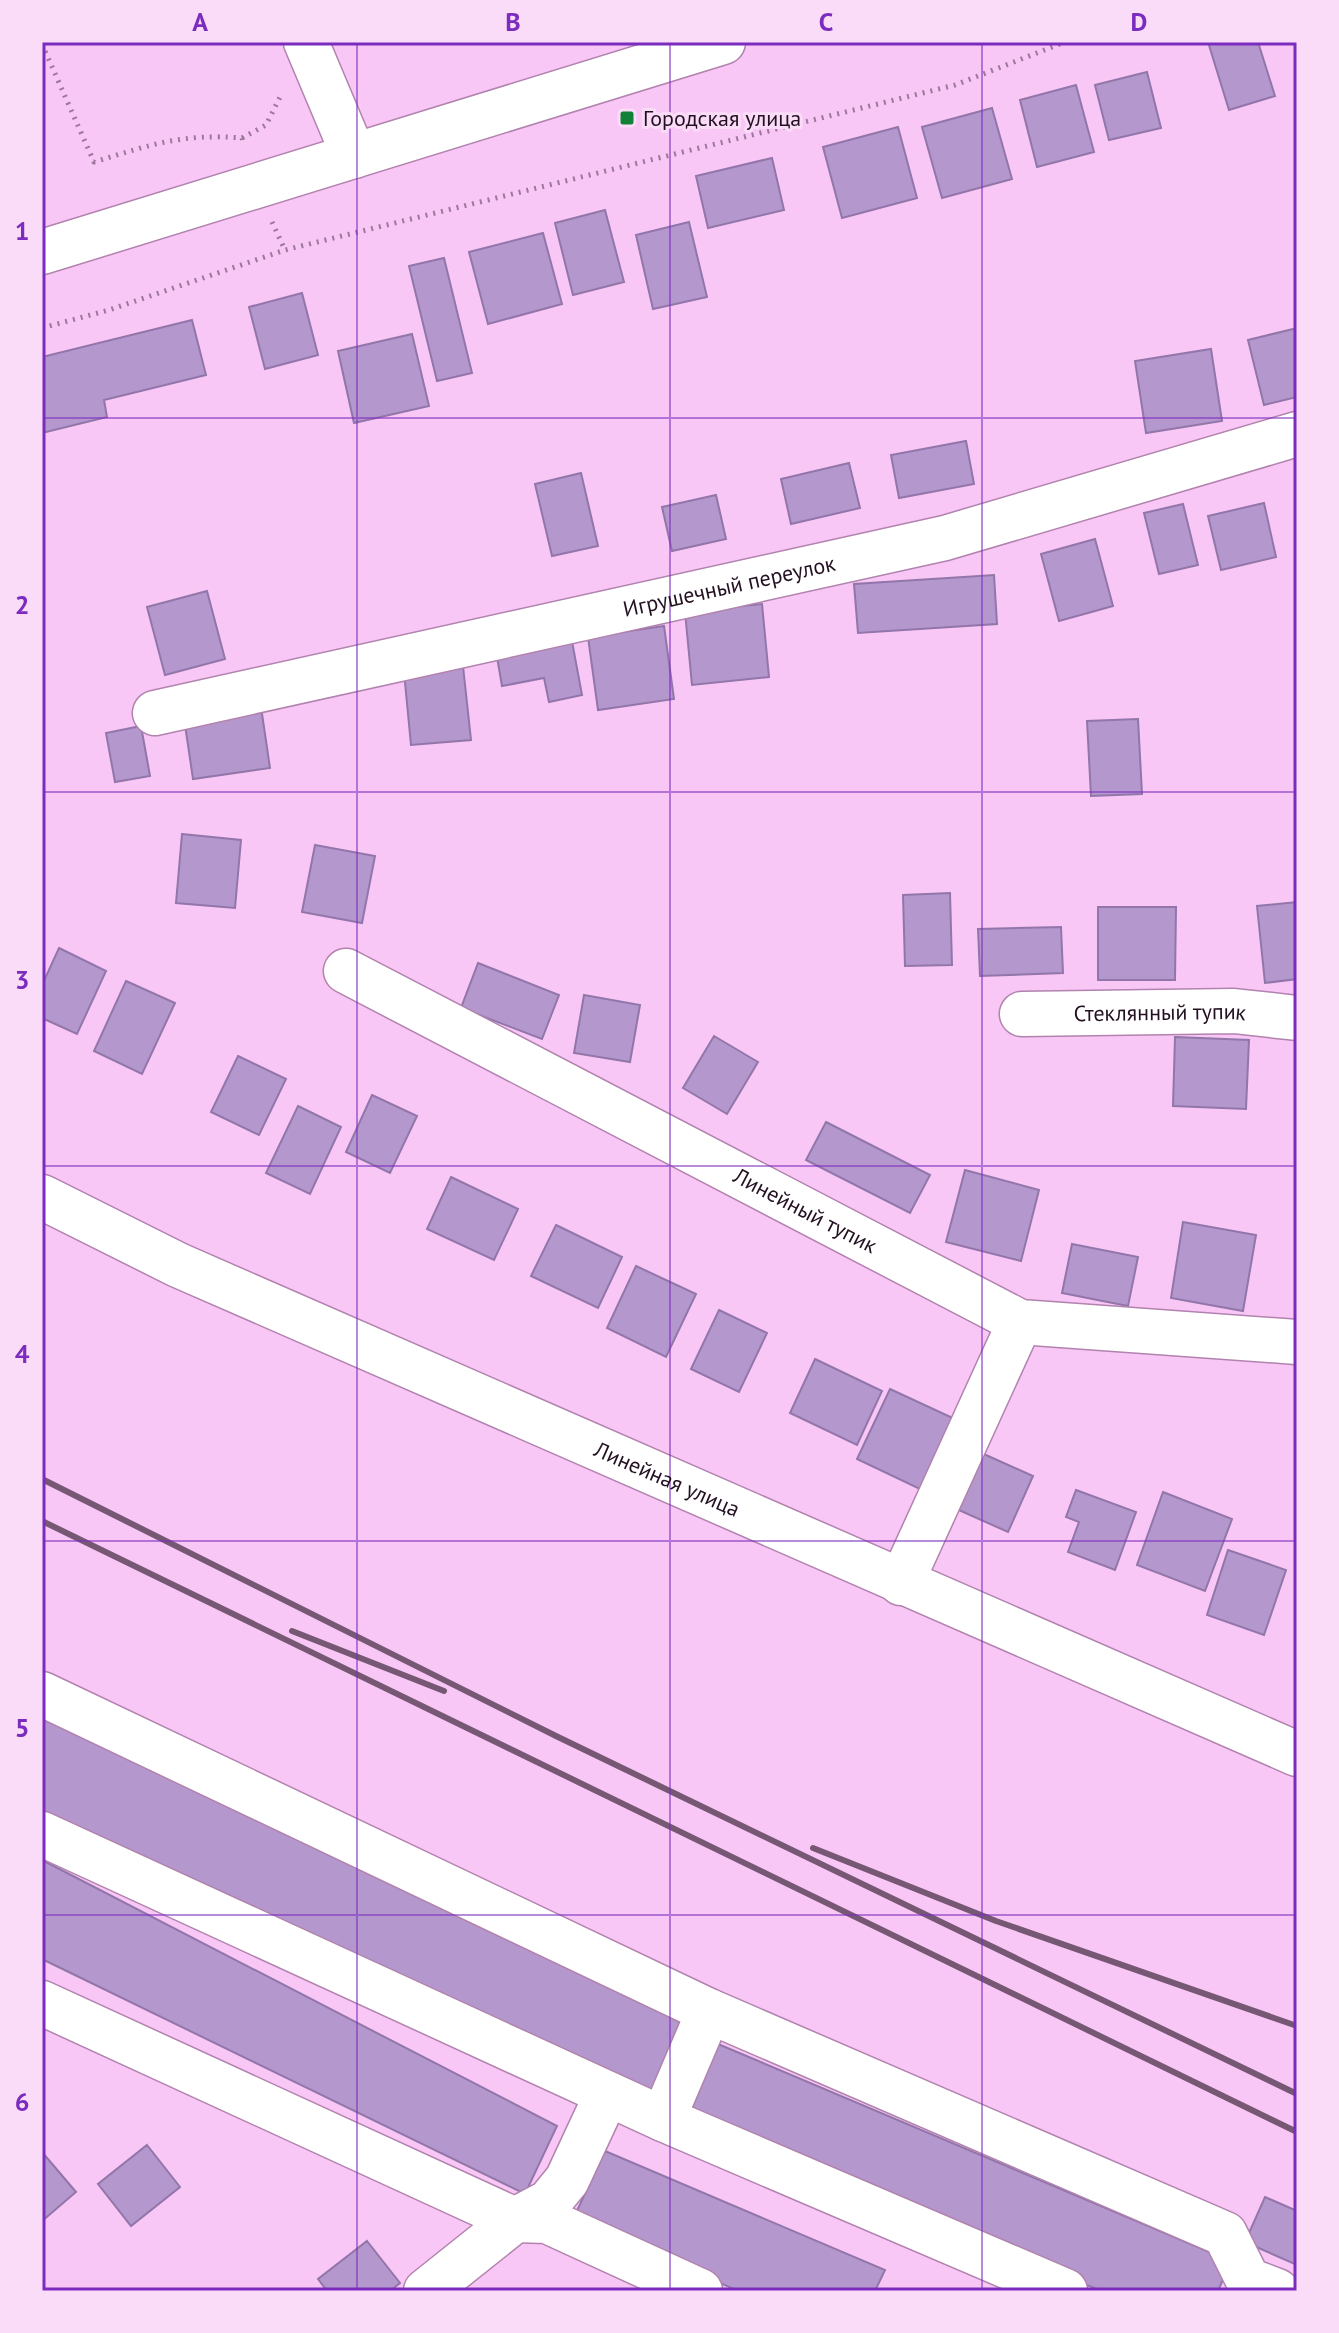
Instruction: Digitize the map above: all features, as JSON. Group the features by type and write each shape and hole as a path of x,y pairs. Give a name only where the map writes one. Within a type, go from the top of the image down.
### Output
{"street":[{"path":"42,252 723,42"},
{"path":"307,44 354,156"},
{"name":"Игрушечный переулок","path":"155,713 945,538 1297,434"},
{"name":"Линейный тупик","path":"346,971 1020,1322 1297,1342"},
{"name":"Стеклянный тупик","path":"1022,1014 1234,1011 1297,1018"},
{"name":"Линейная улица","path":"42,1197 178,1265 1297,1754"},
{"path":"901,1583 1020,1322"},
{"path":"42,1694 709,2011 1225,2234 1256,2287"},
{"path":"42,1834 607,2094 1065,2291"},
{"path":"42,2003 515,2220 547,2221 700,2291"},
{"path":"663,2119 709,2011"},
{"path":"426,2291 515,2220 549,2202 567,2180 607,2094"}],"path":[{"path":"42,328 109,310 285,250 955,85 1065,42"},
{"path":"44,43 94,162 171,138 242,138 266,125 307,44"},
{"path":"242,138 257,186 285,250"}],"building":[{"path":"1208,42 1258,42 1275,96 1229,110"},
{"path":"1147,72 1161,128 1109,140 1095,85"},
{"path":"1076,85 1094,152 1037,167 1020,100"},
{"path":"992,108 1012,179 942,198 922,127"},
{"path":"898,127 917,198 842,218 823,147"},
{"path":"772,158 784,210 708,228 696,176"},
{"path":"605,210 624,282 573,295 555,223"},
{"path":"689,222 707,297 653,309 636,235"},
{"path":"543,233 562,304 488,324 469,252"},
{"path":"444,258 472,373 437,381 409,266"},
{"path":"302,293 318,355 265,369 249,307"},
{"path":"192,320 206,375 104,400 107,417 42,433 42,357"},
{"path":"1297,328 1297,397 1264,405 1248,340"},
{"path":"412,334 429,406 354,423 338,351"},
{"path":"1211,349 1222,421 1146,433 1135,361"},
{"path":"966,441 974,484 899,498 891,455"},
{"path":"849,463 860,508 791,524 781,479"},
{"path":"581,473 598,546 552,556 535,484"},
{"path":"716,495 726,539 672,551 662,507"},
{"path":"1264,503 1276,557 1221,570 1208,516"},
{"path":"1183,504 1198,565 1159,574 1144,513"},
{"path":"1095,539 1113,606 1059,621 1041,554"},
{"path":"994,575 997,624 858,633 854,584"},
{"path":"207,591 225,659 165,675 147,607"},
{"path":"762,604 769,677 692,685 685,612"},
{"path":"664,626 674,699 598,710 588,637"},
{"path":"571,636 582,695 549,702 544,678 502,686 496,651"},
{"path":"463,666 471,740 411,745 404,672"},
{"path":"261,707 270,768 193,779 184,718"},
{"path":"1138,719 1142,794 1091,796 1087,721"},
{"path":"141,726 150,776 115,782 106,733"},
{"path":"182,834 241,840 235,908 176,903"},
{"path":"315,845 375,856 362,923 302,912"},
{"path":"950,893 952,965 905,966 903,895"},
{"path":"1297,902 1297,979 1265,983 1257,906"},
{"path":"1098,907 1176,907 1175,980 1098,980"},
{"path":"1061,927 1063,973 980,976 978,929"},
{"path":"59,948 106,971 77,1034 42,1018 42,985"},
{"path":"478,963 559,995 542,1039 461,1008"},
{"path":"126,981 175,1003 142,1074 94,1051"},
{"path":"584,995 640,1005 630,1062 574,1053"},
{"path":"714,1036 758,1062 727,1114 683,1088"},
{"path":"1175,1037 1249,1040 1246,1109 1173,1106"},
{"path":"238,1056 286,1079 259,1135 211,1112"},
{"path":"372,1095 417,1116 390,1173 346,1152"},
{"path":"298,1106 341,1127 310,1194 266,1173"},
{"path":"826,1122 930,1175 910,1213 806,1160"},
{"path":"965,1170 1039,1190 1021,1261 946,1242"},
{"path":"451,1177 518,1209 494,1260 427,1229"},
{"path":"1183,1222 1256,1235 1243,1311 1171,1298"},
{"path":"556,1225 622,1257 598,1308 531,1276"},
{"path":"1072,1244 1138,1257 1128,1306 1062,1293"},
{"path":"636,1266 696,1294 666,1357 607,1328"},
{"path":"719,1310 767,1333 739,1392 691,1369"},
{"path":"815,1359 882,1391 857,1445 790,1413"},
{"path":"890,1389 957,1420 924,1491 857,1459"},
{"path":"977,1451 1033,1476 1008,1532 952,1507"},
{"path":"1076,1490 1136,1512 1115,1570 1068,1552 1079,1522 1066,1517"},
{"path":"1163,1492 1232,1519 1205,1591 1137,1565"},
{"path":"1228,1550 1286,1570 1264,1635 1207,1615"},
{"path":"42,1715 686,2015 650,2101 42,1815"},
{"path":"42,1860 557,2126 525,2194 42,1959"},
{"path":"718,2044 1231,2261 1218,2291 1101,2291 687,2117"},
{"path":"147,2145 180,2187 131,2226 98,2184"},
{"path":"605,2151 885,2270 875,2291 738,2291 574,2217"},
{"path":"42,2152 76,2192 42,2221"},
{"path":"1265,2197 1297,2211 1297,2265 1245,2242"},
{"path":"367,2241 400,2283 390,2291 327,2291 318,2279"}],"railway":[{"path":"42,1479 556,1736 1297,2094"},
{"path":"42,1521 1297,2132"},
{"path":"292,1631 444,1691"},
{"path":"813,1848 996,1921 1297,2026"}],"place":[{"name":"Городская улица","path":"627,118"}]}
